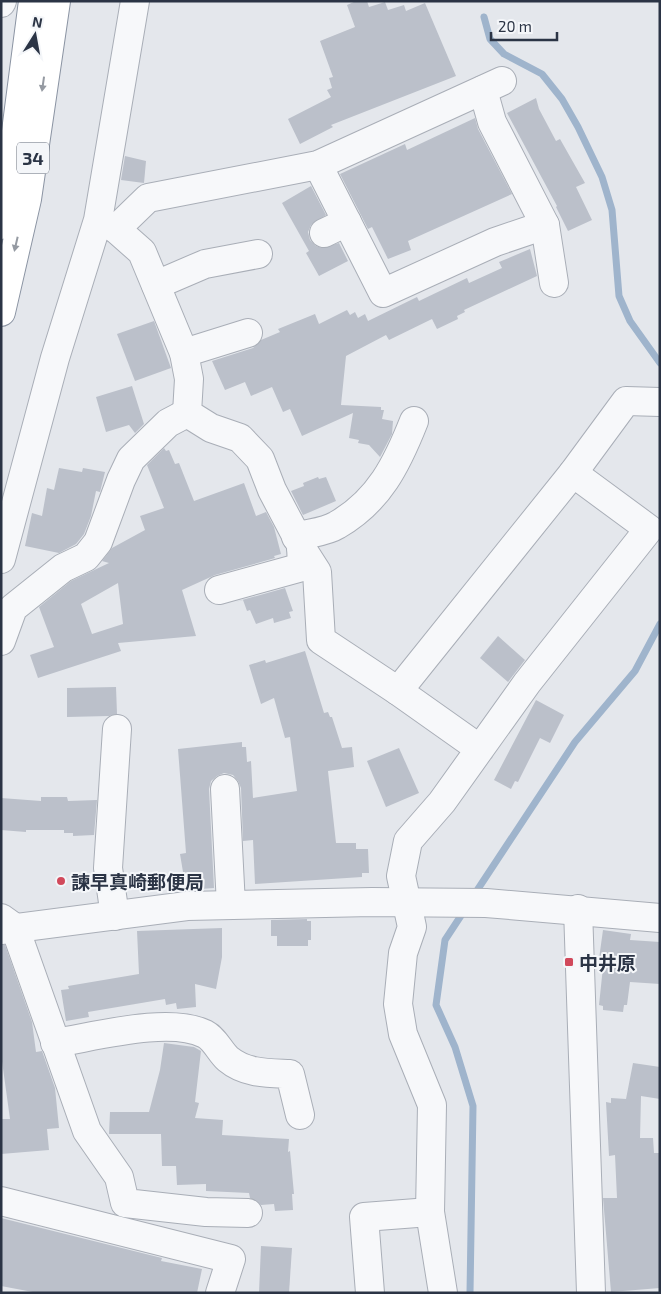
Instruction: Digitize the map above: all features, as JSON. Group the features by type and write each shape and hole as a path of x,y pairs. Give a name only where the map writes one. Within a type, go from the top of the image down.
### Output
{"highway":[{"name":"34","path":"1,225 8,193 33,1"},
{"name":"34","path":"1,312 27,199 56,1"}],"street":[{"path":"1,559 54,358 107,224 135,1"},
{"path":"107,224 148,198 318,165 493,86 492,122 545,225 554,283"},
{"path":"318,165 336,228 383,293 495,242 545,225"},
{"path":"107,224 142,252 184,353 189,380 187,413"},
{"path":"156,286 245,249"},
{"path":"184,353 248,333"},
{"path":"398,691 573,473 626,401 659,402"},
{"path":"187,413 211,428 240,438 260,460 272,490 298,541 317,572 321,640 480,749"},
{"path":"1,641 13,608 63,568 86,557 98,542 131,458 168,423 187,413"},
{"path":"298,541 336,526 372,499 399,460 414,421"},
{"path":"443,1293 430,1212 432,1105 403,1034 398,1004 403,953 412,927 401,876 408,841 442,802 527,683 649,529 573,473"},
{"path":"220,590 302,567 298,541"},
{"path":"116,916 108,868 117,729"},
{"path":"225,789 231,905"},
{"path":"248,1213 206,1212 125,1202 119,1177 87,1131 55,1043 6,926 116,916 187,906 406,902 486,903 578,909 660,918"},
{"path":"578,909 592,1293"},
{"path":"55,1043 157,1026 191,1030 207,1035 228,1059 243,1068 261,1073 290,1074 300,1115"},
{"path":"1,1201 231,1259 220,1293"},
{"path":"370,1293 364,1217 430,1212"}],"building":[{"path":"356,1 367,1 369,7 385,2 388,10 404,5 406,11 425,3 456,76 331,125 333,127 300,144 288,119 331,97 327,90 332,88 329,78 333,77 320,41 355,27 347,5"},
{"path":"536,98 539,109 556,141 560,139 585,183 576,187 592,220 568,231 557,206 507,113"},
{"path":"475,118 478,129 512,194 408,241 411,250 388,259 372,227 368,229 340,174 405,144 407,150"},
{"path":"125,156 146,161 144,183 121,180"},
{"path":"311,186 326,215 311,225 308,232 310,240 316,246 322,248 339,243 348,261 319,276 306,253 309,251 282,203"},
{"path":"530,249 537,276 464,310 465,312 457,316 458,319 437,329 432,319 389,340 386,335 346,356 341,405 381,407 381,410 384,410 382,419 393,421 392,434 380,457 369,445 358,443 359,440 349,438 353,413 302,436 290,409 283,412 272,387 251,396 245,382 225,390 212,361 253,348 261,340 280,332 278,329 315,314 319,324 347,310 350,315 355,312 358,318 365,314 368,321 417,297 419,301 467,278 469,283 502,268 499,262"},
{"path":"154,321 171,368 135,381 117,334"},
{"path":"132,386 144,424 135,433 129,425 106,432 96,397"},
{"path":"164,448 166,451 169,450 175,464 179,463 194,501 244,483 256,516 266,512 274,527 281,554 274,556 275,558 215,575 182,590 196,636 118,643 121,651 38,678 30,655 54,647 39,607 71,581 109,563 102,561 112,548 145,530 140,516 164,508 147,465","holes":["118,583 123,624 92,634 81,604"]},
{"path":"59,468 82,472 83,468 105,472 100,492 96,491 91,516 84,534 76,544 59,553 25,546 32,513 42,516 47,488 54,490"},
{"path":"318,477 319,479 326,477 336,501 303,515 291,491 304,486 303,483"},
{"path":"285,588 293,611 289,612 291,618 274,623 273,618 256,624 250,610 247,611 243,600 235,602"},
{"path":"498,636 525,660 508,682 480,658"},
{"path":"305,651 324,713 328,712 330,717 332,717 342,748 352,747 354,767 328,771 336,843 356,843 356,849 368,849 369,873 362,873 362,877 255,884 253,840 243,841 241,788 233,775 224,773 211,781 209,789 214,888 186,890 180,854 186,853 178,749 242,742 242,747 246,747 247,762 251,761 253,798 297,791 290,737 285,738 274,698 261,704 249,665 265,660 266,663"},
{"path":"116,687 117,714 109,716 67,717 67,688"},
{"path":"536,700 564,715 550,743 540,738 518,782 515,781 511,789 494,780"},
{"path":"399,748 419,793 386,807 367,761"},
{"path":"41,797 67,797 68,801 97,800 94,835 73,836 73,833 64,833 64,830 26,830 26,832 1,830 1,798 41,801"},
{"path":"307,919 307,921 311,921 311,940 308,940 308,946 277,946 277,936 271,936 271,920"},
{"path":"222,928 222,957 216,989 195,984 196,1007 177,1009 176,1003 166,1005 165,999 88,1012 89,1017 66,1021 61,990 69,989 68,986 139,974 137,931"},
{"path":"603,930 631,934 630,940 660,942 660,984 630,982 627,1005 624,1005 623,1012 603,1010 603,1006 599,1005 603,967 598,966"},
{"path":"1,945 5,945 32,1022 36,1052 42,1051 55,1088 59,1128 47,1129 49,1150 1,1154 1,1119 10,1119 1,1054"},
{"path":"164,1043 194,1047 201,1051 195,1102 199,1103 195,1118 223,1120 222,1135 289,1139 288,1152 290,1151 294,1194 292,1194 293,1210 275,1211 274,1204 261,1205 250,1198 249,1193 206,1191 206,1184 177,1185 176,1166 162,1166 161,1134 109,1134 110,1112 149,1112 160,1070"},
{"path":"633,1063 660,1067 660,1099 641,1096 640,1138 653,1138 654,1153 660,1153 660,1288 611,1292 603,1198 617,1198 615,1155 609,1156 606,1102 611,1103 611,1098 626,1099"},
{"path":"1,1218 162,1258 161,1261 202,1269 197,1293 38,1293 1,1286"},
{"path":"261,1246 292,1248 289,1293 259,1293"}],"waterway":[{"path":"484,17 490,39 504,54 542,74 562,99 578,127 602,177 612,210 619,296 630,321 660,363"},
{"path":"474,895 575,742 635,671 660,624"},
{"path":"466,908 445,940 436,1005 455,1047 473,1106 470,1293"}],"place":[{"name":"諫早真崎郵便局","path":"61,881"},
{"name":"中井原","path":"569,962"}]}
